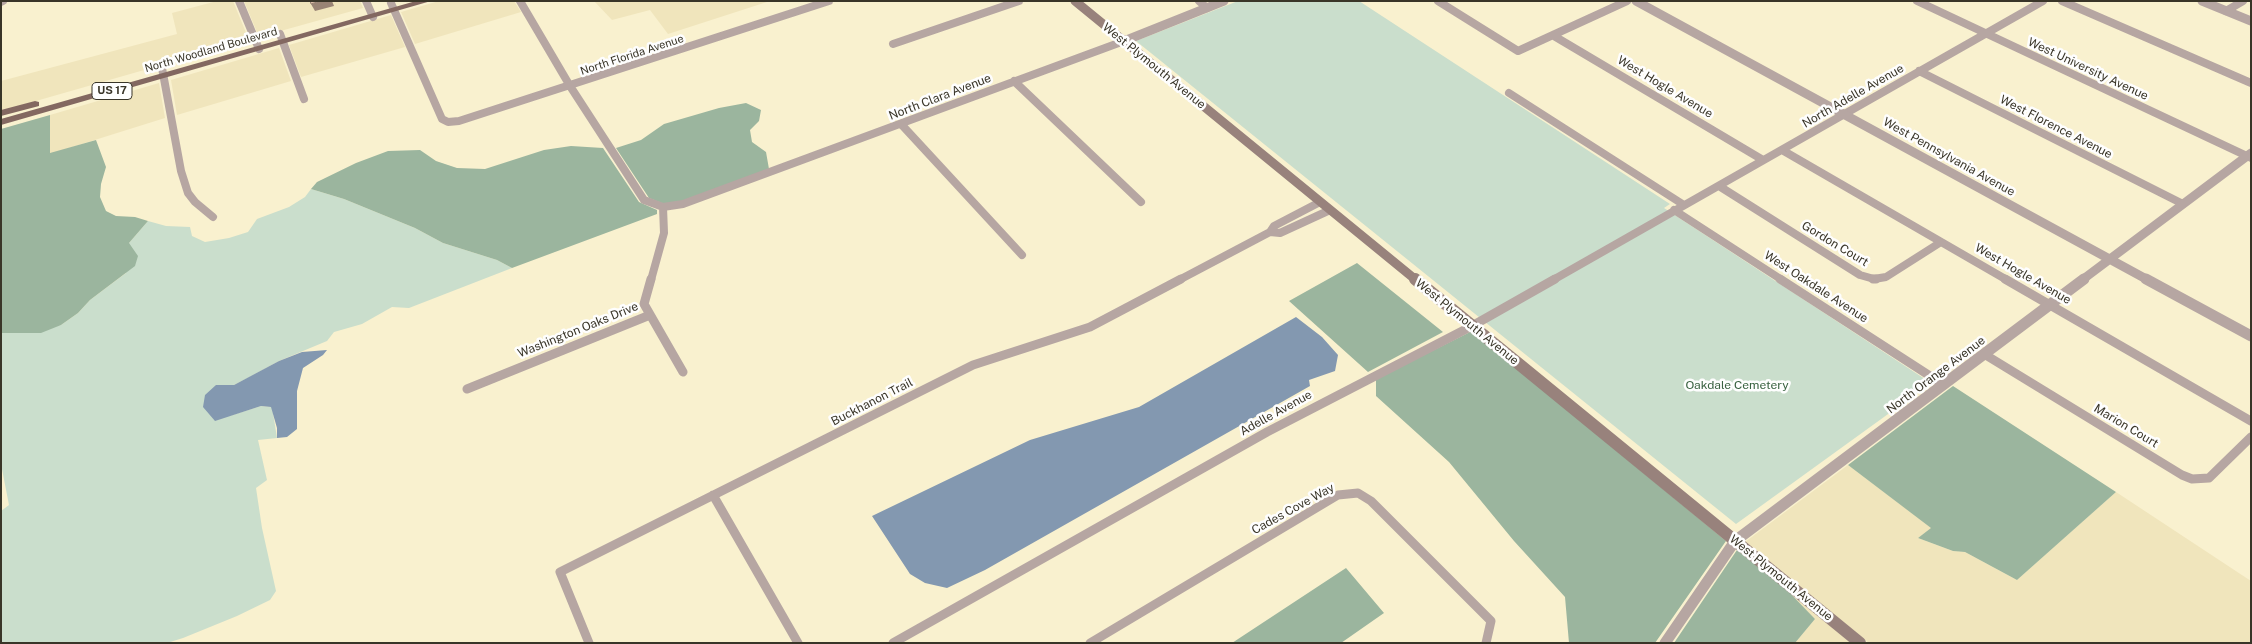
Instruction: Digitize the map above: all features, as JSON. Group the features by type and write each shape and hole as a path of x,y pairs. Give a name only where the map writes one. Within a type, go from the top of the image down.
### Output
{"main road":[{"name":"North Woodland Boulevard","path":"1,122 281,38 369,9 427,1"},
{"name":"West Plymouth Avenue","path":"1075,1 1860,643"},
{"name":"North Woodland Boulevard","path":"1,113 163,72"}],"street":[{"path":"239,1 257,45"},
{"path":"520,1 570,86 644,200 663,207"},
{"name":"North Florida Avenue","path":"394,5 442,119 448,122 459,121 570,86 829,1"},
{"path":"893,44 1019,1"},
{"path":"1198,1 1207,8"},
{"name":"North Clara Avenue","path":"663,207 682,204 901,124 1124,41 1224,1"},
{"path":"1438,1 1518,51 1627,1"},
{"name":"West Pennsylvania Avenue","path":"1636,1 2251,336"},
{"name":"West University Avenue","path":"1917,1 2250,156"},
{"name":"North Adelle Avenue","path":"1674,210 2043,1"},
{"path":"2062,1 2251,83"},
{"path":"2202,1 2251,21"},
{"path":"2226,11 2243,1"},
{"name":"West Hogle Avenue","path":"1554,36 1763,160"},
{"path":"281,38 304,99"},
{"name":"West Florence Avenue","path":"1920,71 2183,204"},
{"path":"163,72 181,171 188,192 195,202 213,217"},
{"path":"1014,81 1141,202"},
{"path":"1509,93 1684,205"},
{"path":"901,124 1022,255"},
{"name":"West Hogle Avenue","path":"1782,150 2251,420"},
{"name":"North Orange Avenue","path":"1665,643 1735,541 2049,304 2250,156"},
{"name":"Gordon Court","path":"1719,186 1860,275 1874,279 1886,277 1941,242"},
{"name":"Buckhanon Trail","path":"589,643 560,572 973,365 1090,327 1270,232 1280,233 1325,206"},
{"name":"Washington Oaks Drive","path":"466,389 650,315 644,304 664,233 663,207"},
{"name":"Adelle Avenue","path":"893,643 1267,432 1372,376 1472,326 1674,210"},
{"name":"West Oakdale Avenue","path":"1674,210 1944,385"},
{"path":"650,315 683,372"},
{"name":"Marion Court","path":"1984,354 2182,475 2192,479 2209,478 2251,438"},
{"name":"Cades Cove Way","path":"1090,643 1338,495 1358,493 1371,500 1491,621 1486,643"},
{"path":"712,495 798,643"}],"shaded area":[{"path":"217,1 233,1 249,40 1,111 1,81 177,34 172,13"},
{"path":"244,1 360,1 363,8 259,37"},
{"path":"439,1 514,1 521,12 415,44 401,12"},
{"path":"594,1 770,1 668,34 650,10 612,20"},
{"path":"391,15 405,47 301,77 289,45"},
{"path":"279,48 291,81 177,115 171,80"},
{"path":"159,83 165,118 50,154 50,115"},
{"path":"1848,465 1932,528 1918,538 1953,551 1965,552 2017,580 2116,492 2251,581 2251,643 1869,643 1745,542"},
{"path":"1786,589 1851,643 1795,643 1815,619"}],"green space":[{"name":"Oakdale Cemetery","path":"1238,1 1359,1 1670,204 1664,208 1931,383 1736,524 1136,41"},
{"path":"746,103 761,110 759,121 750,130 752,142 766,152 769,169 682,201 664,204 649,198 616,148 641,140 664,124 719,108"},
{"path":"50,115 50,153 96,140 106,167 101,184 100,197 106,211 116,216 135,217 148,221 129,243 138,256 135,266 90,300 78,313 61,325 41,333 1,333 1,129"},
{"path":"571,146 603,148 639,202 657,210 657,214 512,268 497,260 443,243 415,228 344,199 311,189 317,182 356,163 388,151 420,150 436,161 457,168 485,169 544,150"},
{"path":"311,189 344,199 415,228 443,243 497,260 512,268 409,308 392,307 362,324 334,332 327,341 279,361 234,385 216,385 229,416 261,406 272,407 277,438 258,440 267,480 256,488 262,528 276,591 270,600 237,616 167,643 1,643 1,511 9,505 1,464 1,333 61,325 78,313 90,300 126,273 129,243 148,221 166,226 190,227 192,236 205,242 229,238 248,232 257,219 289,207 305,197"},
{"path":"1357,263 1443,332 1368,372 1289,301"},
{"path":"1472,331 1726,541 1655,643 1569,643 1565,597 1514,541 1449,462 1376,396 1376,379"},
{"path":"1953,386 2116,492 2017,580 1965,552 1953,551 1918,538 1931,528 1848,465"},
{"path":"1737,550 1786,589 1815,619 1795,643 1674,643"},
{"path":"1346,568 1384,613 1341,643 1232,643"}],"water":[{"path":"1296,317 1322,337 1338,355 1335,371 1309,380 1310,386 985,570 947,588 925,583 910,574 872,516 1030,440 1139,407"},
{"path":"327,350 323,355 303,368 297,391 297,429 287,437 277,438 277,428 271,407 261,406 215,421 203,407 205,395 216,385 234,385 279,361 302,352"}]}
